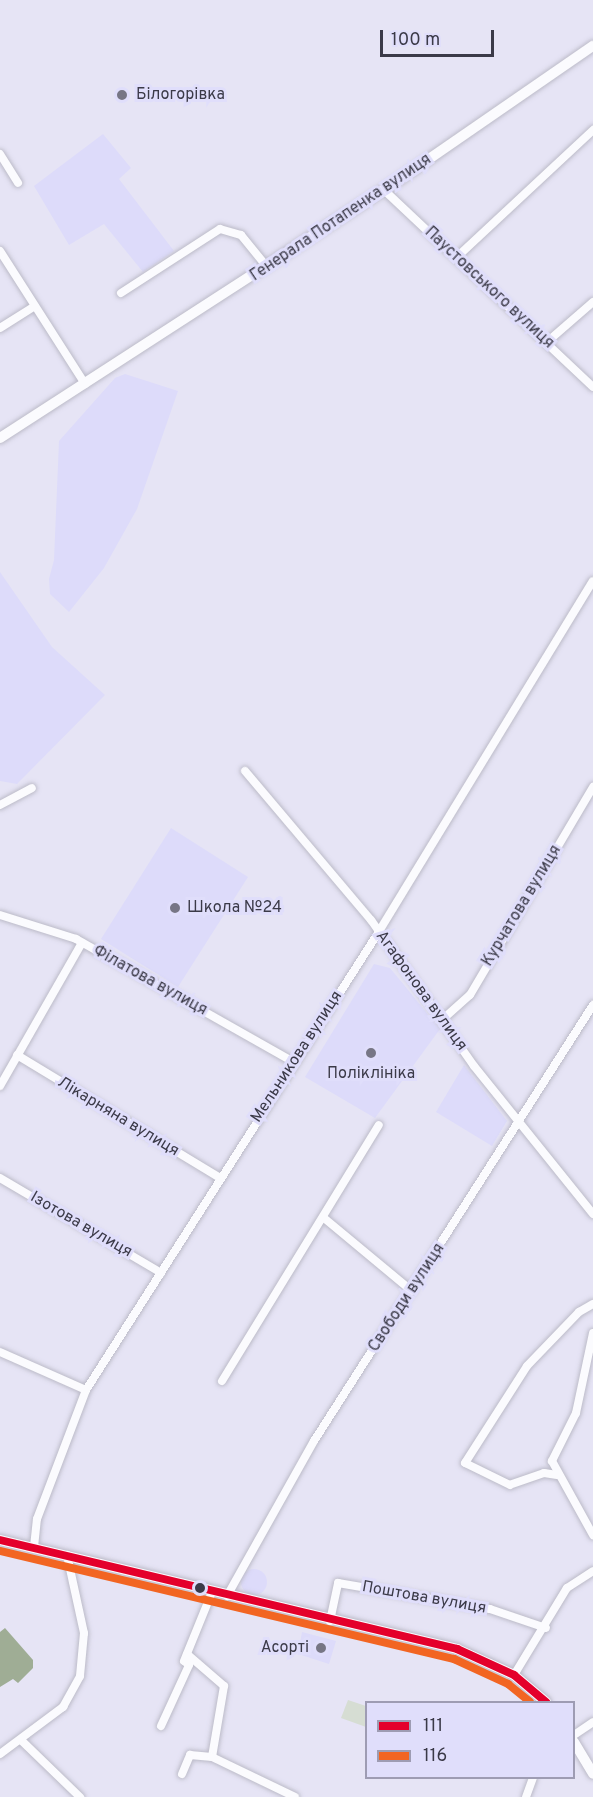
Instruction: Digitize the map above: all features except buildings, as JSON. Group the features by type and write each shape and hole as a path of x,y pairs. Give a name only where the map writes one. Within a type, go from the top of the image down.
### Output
{"main road":[{"name":"Генерала Потапенка вулиця","path":"0,438 384,190 593,46"},
{"path":"0,1540 330,1621 457,1649 514,1675 545,1701"},
{"path":"575,1745 593,1774"}],"street":[{"path":"458,256 593,129"},
{"path":"0,154 18,183"},
{"name":"Паустовського вулиця","path":"384,190 458,256 593,387"},
{"path":"121,293 220,229 242,236 267,267"},
{"path":"0,251 85,384"},
{"path":"547,342 593,302"},
{"path":"0,328 35,306"},
{"name":"Мельникова вулиця","path":"34,1547 37,1519 86,1390 293,1062 378,933 593,581"},
{"name":"Агафонова вулиця","path":"245,771 378,933 518,1122 593,1214"},
{"name":"Курчатова вулиця","path":"443,1019 470,995 593,787"},
{"path":"0,804 32,788"},
{"name":"Філатова вулиця","path":"0,915 82,943 293,1062"},
{"path":"0,1086 82,943"},
{"name":"Свободи вулиця","path":"227,1596 314,1441 593,1005"},
{"name":"Лікарняна вулиця","path":"17,1055 220,1178"},
{"path":"222,1381 379,1125"},
{"name":"Ізотова вулиця","path":"0,1178 161,1273"},
{"path":"324,1218 412,1291"},
{"path":"557,1475 544,1473 510,1485 465,1463 527,1366 579,1312 593,1304"},
{"path":"593,1334 576,1413 552,1454 557,1475 593,1534"},
{"path":"0,1352 86,1390"},
{"path":"0,1754 22,1741 63,1707 85,1656 67,1555"},
{"path":"514,1675 546,1628 567,1588 593,1571"},
{"name":"Поштова вулиця","path":"330,1621 338,1583 490,1609 546,1628"},
{"path":"161,1726 189,1665 187,1654 212,1592"},
{"path":"187,1654 224,1686 212,1758"},
{"path":"575,1734 593,1722"},
{"path":"22,1741 80,1797"},
{"path":"182,1774 190,1755 212,1758 295,1797"},
{"path":"526,1797 533,1779"}],"shaded area":[{"path":"103,134 131,168 119,179 174,251 143,272 104,224 69,245 34,186"},
{"path":"125,374 178,391 137,509 104,568 69,612 50,594 49,579 54,560 59,441 115,378"},
{"path":"0,572 52,647 105,695 17,784 0,781"},
{"name":"Школа №24","path":"171,828 248,877 178,987 101,939"},
{"name":"Поліклініка","path":"374,964 390,968 440,1029 375,1118 305,1077"},
{"path":"464,1065 507,1121 492,1146 436,1112"},
{"path":"254,1569 263,1573 267,1582 263,1591 254,1595 245,1591 241,1582 245,1573"},
{"path":"5,1628 33,1660 33,1668 18,1683 13,1679 0,1687 0,1632"},
{"path":"302,1632 336,1641 329,1664 298,1654"},
{"path":"348,1700 365,1706 365,1727 341,1718"}],"transit line":[{"name":"111","path":"0,1540 457,1649 514,1675 545,1701"},
{"name":"116","path":"0,1551 454,1659 508,1684 529,1701"}],"place":[{"name":"Білогорівка","path":"122,95"},
{"name":"Школа №24","path":"175,908"},
{"name":"Поліклініка","path":"371,1053"},
{"name":"Асорті","path":"321,1648"}]}
